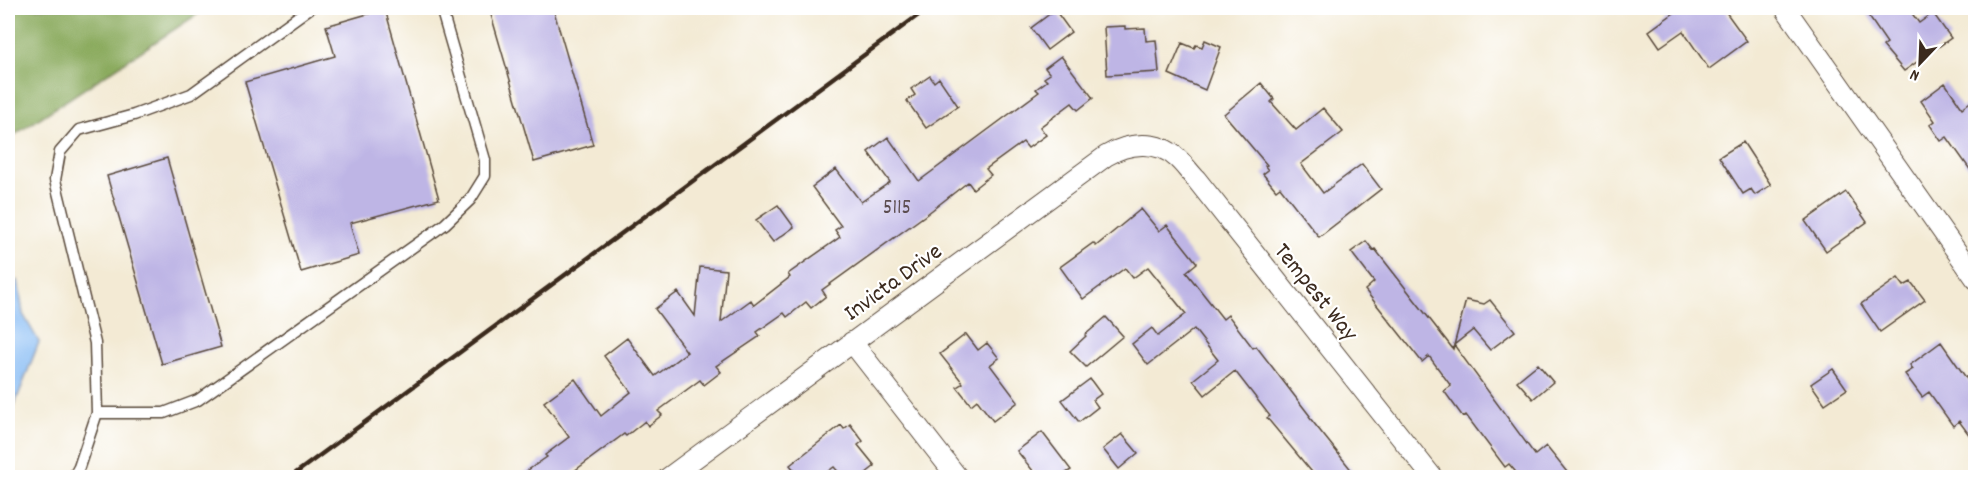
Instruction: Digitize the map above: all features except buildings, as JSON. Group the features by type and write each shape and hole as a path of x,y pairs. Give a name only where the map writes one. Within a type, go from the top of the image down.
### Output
{"street":[{"path":"1785,8 1976,279"},
{"name":"Invicta Drive","path":"668,477 1106,156 1125,147 1145,144 1154,146"},
{"name":"Tempest Way","path":"1154,146 1167,150 1176,157 1196,179 1433,477"},
{"path":"852,342 958,477"}],"lane":[{"path":"73,477 79,467 97,413 95,343 55,180 60,152 79,130 134,115 191,94 310,8"},
{"path":"97,413 164,413 198,400 445,224 470,200 485,176 485,160 441,8"}],"green space":[{"path":"8,8 207,8 8,139"}],"water":[{"path":"18,280 23,314 39,342 8,417 8,287"}],"railway":[{"path":"289,478 928,8"}]}
